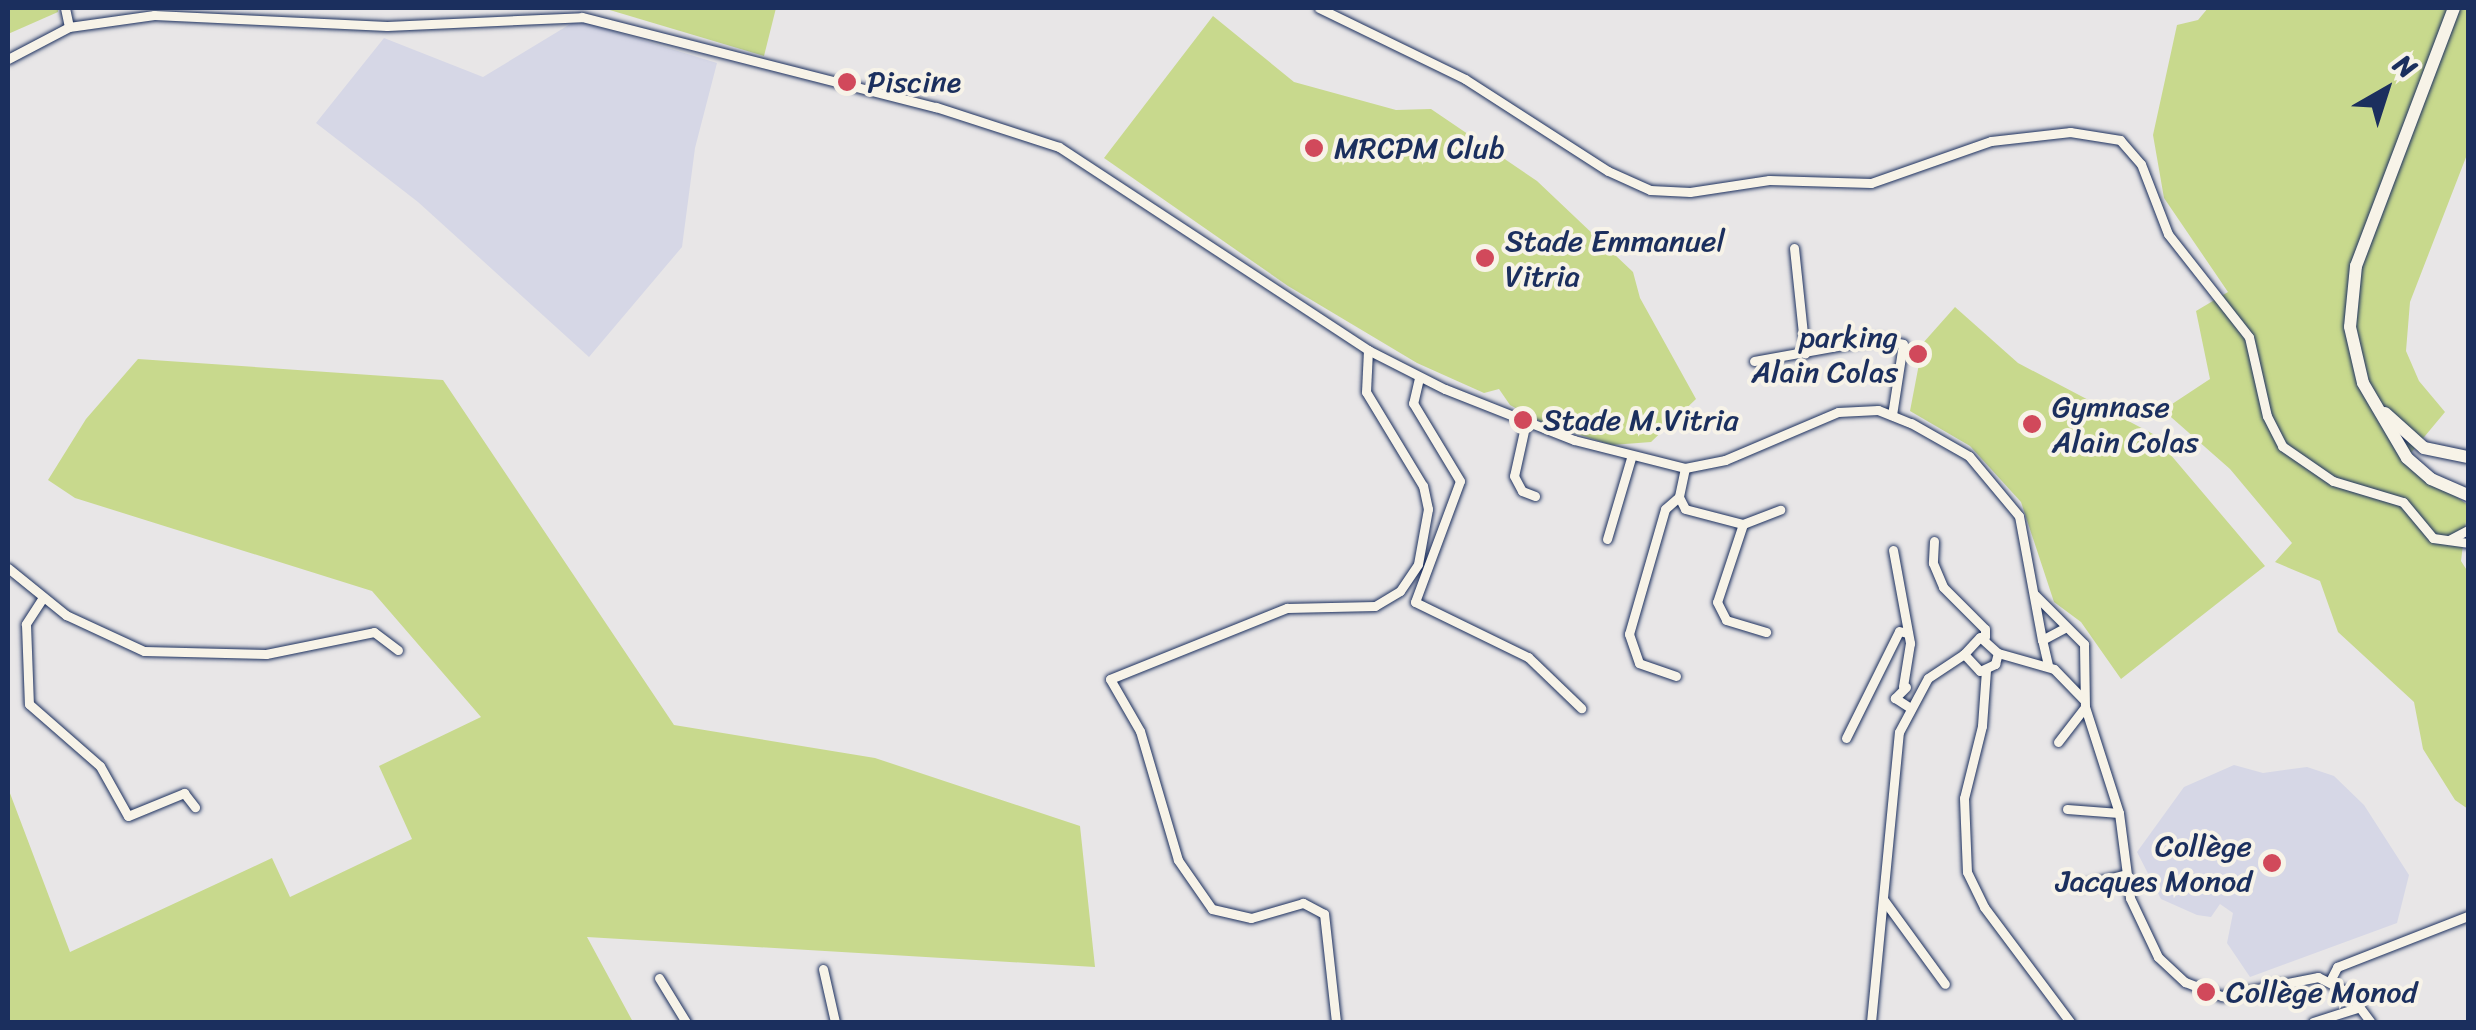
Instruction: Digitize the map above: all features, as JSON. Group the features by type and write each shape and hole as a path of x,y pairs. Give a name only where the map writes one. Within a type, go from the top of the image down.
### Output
{"main road":[{"path":"2454,8 2356,266 2350,327 2363,383 2407,458 2431,479 2468,495"},
{"path":"2363,383 2414,442 2468,457"}],"street":[{"path":"65,8 69,27"},
{"path":"1319,8 1466,80 1608,171 1650,190 1690,192 1769,180 1871,184 1991,140 2070,132 2120,140 2141,164 2168,234 2249,337 2266,416 2282,446 2332,481 2396,498 2426,534 2444,542 2468,543"},
{"path":"8,59 69,27 154,15 387,26 582,17 846,82 1060,146 1368,350 1419,378 1526,422 1631,458 1685,468 1725,460 1838,412 1861,408 1892,415 1968,456 2006,494 2020,516 2041,644 2052,668 2085,704"},
{"path":"1794,248 1805,353"},
{"path":"1754,361 1876,340 1903,344 1892,415"},
{"path":"1336,1022 1324,914 1303,903 1251,918 1226,917 1212,908 1178,860 1140,731 1110,678 1288,608 1375,606 1400,591 1418,564 1428,510 1424,486 1366,392 1368,350"},
{"path":"1419,378 1413,404 1460,481 1415,602 1528,657 1581,708"},
{"path":"1526,422 1514,476 1522,491 1535,496"},
{"path":"1607,539 1631,458"},
{"path":"1685,468 1679,497 1685,509 1743,524 1780,510"},
{"path":"1676,676 1639,664 1629,634 1665,508 1679,497"},
{"path":"1743,524 1717,602 1726,620 1766,632"},
{"path":"2444,542 2468,530"},
{"path":"1934,541 1933,563 1943,587 1985,629 1985,637 1998,653 2017,655 2052,668 2080,662"},
{"path":"1893,550 1907,633 1903,686 1894,698 1909,707"},
{"path":"8,568 42,599 144,652 266,654 374,632 398,650"},
{"path":"2033,592 2084,644 2080,662 2085,704 2119,813 2128,874 2148,944 2190,984 2222,996 2301,975 2330,982 2360,1006 2370,1022"},
{"path":"42,599 26,624 29,704 100,766 128,816 184,793 195,807"},
{"path":"2017,655 2066,627"},
{"path":"1846,738 1899,632 1907,633"},
{"path":"1871,1022 1894,758 1909,707 1936,669 1964,654 1970,640 1985,637"},
{"path":"1998,653 1986,670 1982,726 1964,798 1967,872 1984,907 2070,1022"},
{"path":"1964,654 1971,668 1986,670"},
{"path":"1903,686 1917,692"},
{"path":"2058,742 2085,704"},
{"path":"2067,809 2119,813"},
{"path":"2079,886 2128,874"},
{"path":"1882,899 1945,984"},
{"path":"2330,982 2337,967 2468,916"},
{"path":"823,969 834,1022"},
{"path":"659,978 686,1022"},
{"path":"2313,1022 2360,1006"}],"shaded area":[{"path":"577,20 717,63 695,148 682,247 589,357 418,202 316,123 384,38 483,77"},
{"name":"Collège Jacques Monod","path":"2234,765 2263,773 2307,767 2334,776 2364,805 2409,875 2397,923 2250,977 2227,943 2233,913 2220,904 2211,917 2197,915 2161,899 2137,852 2184,787"}],"green space":[{"path":"8,8 58,8 58,12 8,34"},
{"path":"603,8 776,8 764,56"},
{"path":"2208,8 2468,8 2468,152 2410,302 2406,351 2419,381 2445,412 2405,460 2468,505 2461,561 2468,572 2468,809 2455,800 2423,749 2414,702 2338,632 2320,581 2275,562 2292,543 2230,469 2163,410 2210,379 2196,311 2228,292 2164,198 2153,135 2177,25 2198,20"},
{"path":"1213,16 1294,82 1396,110 1431,109 1537,181 1633,272 1640,298 1696,399 1651,442 1612,445 1545,424 1510,405 1499,389 1484,393 1417,363 1288,286 1104,158"},
{"path":"1955,307 2018,363 2153,434 2265,566 2121,679 2081,622 2054,602 2021,502 1970,446 1910,411 1923,343"},
{"path":"138,359 443,380 674,725 875,758 1080,826 1095,967 587,937 633,1022 8,1022 8,788 70,952 272,858 290,897 412,839 379,766 481,717 372,591 75,498 48,480 86,419"}],"place":[{"name":"Piscine","path":"847,82"},
{"name":"MRCPM Club","path":"1314,148"},
{"name":"Stade Emmanuel Vitria","path":"1485,258"},
{"name":"parking Alain Colas","path":"1918,354"},
{"name":"Stade M.Vitria","path":"1523,420"},
{"name":"Gymnase Alain Colas","path":"2032,424"},
{"name":"Collège Jacques Monod","path":"2272,863"},
{"name":"Collège Monod","path":"2206,992"}]}
